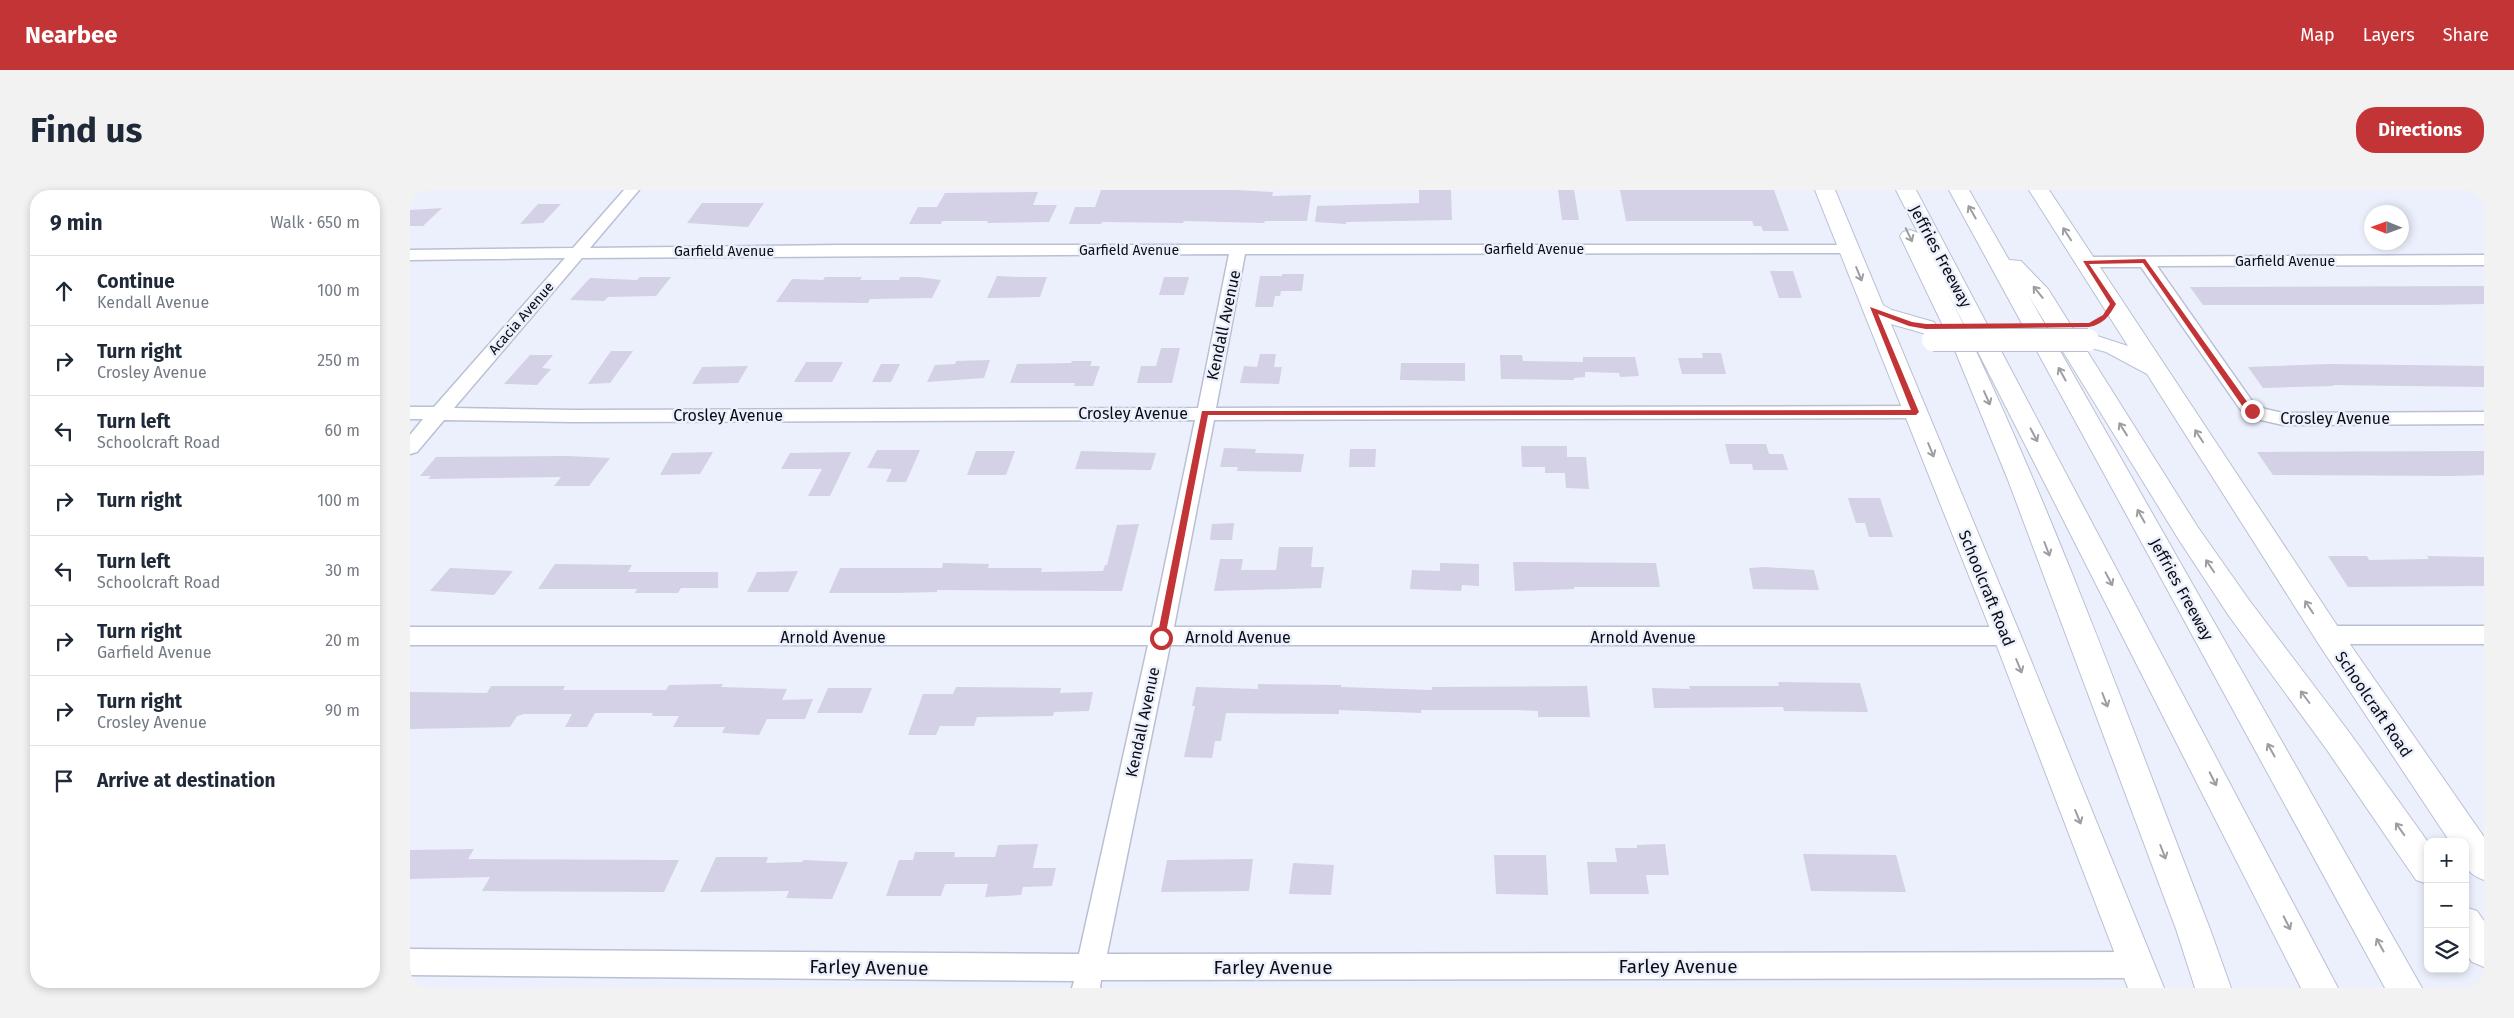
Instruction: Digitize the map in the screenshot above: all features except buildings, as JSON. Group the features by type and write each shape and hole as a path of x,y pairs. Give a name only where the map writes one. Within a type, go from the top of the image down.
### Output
{"main road":[{"name":"Schoolcraft Road","path":"1824,190 2007,636 2141,976"},
{"path":"1891,190 1897,211 1983,388 2021,480 2193,929 2213,988"},
{"name":"Jeffries Freeway","path":"1906,190 2320,988"},
{"name":"Jeffries Freeway","path":"1959,190 2404,988"},
{"name":"Schoolcraft Road","path":"2039,190 2328,635 2484,864"},
{"path":"1984,234 2040,294 2203,556 2239,608 2338,741 2424,863"},
{"path":"2082,333 2106,316 2113,304"},
{"path":"1873,308 1929,333 2082,333 2114,347 2156,370"},
{"path":"1893,358 1929,333"},
{"path":"2469,928 2484,950"}],"street":[{"name":"Acacia Avenue","path":"410,447 632,190"},
{"name":"Garfield Avenue","path":"410,255 578,252 1849,248"},
{"name":"Kendall Avenue","path":"1088,977 1161,638 1238,250"},
{"name":"Garfield Avenue","path":"2085,262 2484,260"},
{"name":"Crosley Avenue","path":"2145,261 2246,405 2259,414 2283,419 2484,418"},
{"name":"Crosley Avenue","path":"410,413 573,416 1916,412"},
{"path":"2328,635 2484,635"},
{"name":"Arnold Avenue","path":"410,636 1161,638 2007,636"},
{"name":"Farley Avenue","path":"410,962 1058,969 1088,977 2141,976"}],"route":[{"path":"1161,638 1205,413 1916,412 1873,308 1884,315 1911,324 1926,326 2089,325 2096,323 2106,316 2113,304 2085,262 2145,261 2252,411"}]}
